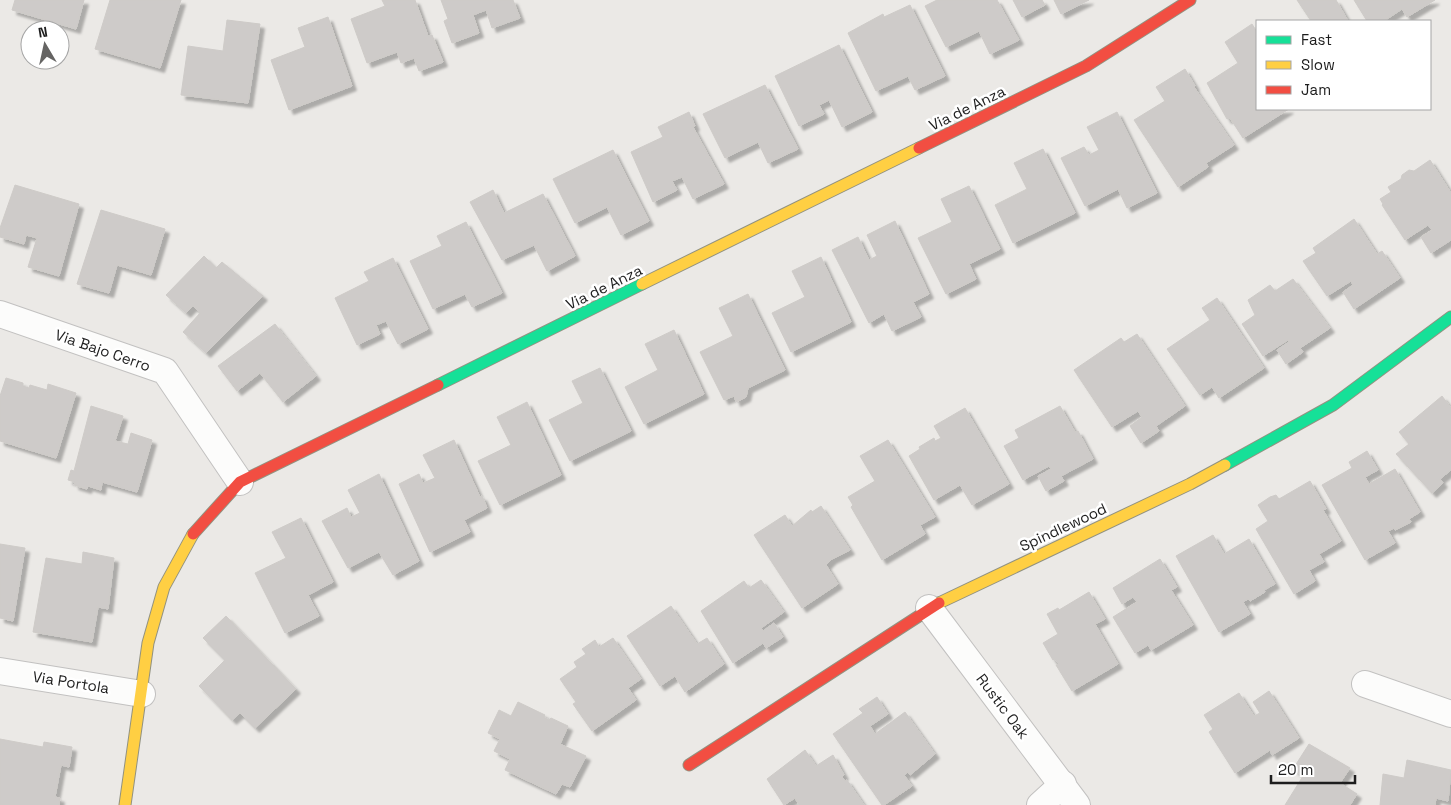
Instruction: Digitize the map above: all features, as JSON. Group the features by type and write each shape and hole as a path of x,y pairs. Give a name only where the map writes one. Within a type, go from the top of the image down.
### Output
{"street":[{"name":"Via de Anza","path":"125,805 148,643 164,587 195,530 240,482 1086,66 1190,0"},
{"name":"Via Bajo Cerro","path":"0,314 165,371 240,482"},
{"name":"Spindlewood","path":"689,765 929,608 1190,484 1333,406 1451,317"},
{"name":"Rustic Oak","path":"929,608 1070,795"},
{"name":"Via Portola","path":"0,671 142,694"},
{"path":"1364,684 1451,714"},
{"path":"1040,805 1070,795"}],"building":[{"path":"15,0 84,0 76,29 70,27 70,20 46,20 12,10"},
{"path":"110,0 181,0 160,68 95,49"},
{"path":"382,0 415,0 428,36 432,35 443,62 419,71 414,58 401,63 397,52 367,63 351,19 385,6"},
{"path":"441,0 513,0 520,18 492,28 486,10 473,15 479,33 452,43 444,21 448,19"},
{"path":"937,0 997,0 1019,40 990,54 979,31 946,47 925,6"},
{"path":"1013,0 1042,0 1045,5 1022,17"},
{"path":"1054,0 1089,0 1061,14"},
{"path":"1297,0 1336,0 1347,20 1310,20"},
{"path":"1354,0 1435,0 1407,17 1402,9 1386,20 1366,20"},
{"path":"910,5 945,76 915,90 908,76 876,91 848,33 883,14 884,17"},
{"path":"328,17 352,86 289,110 271,60 305,47 298,28"},
{"path":"227,20 260,24 248,103 181,95 188,46 223,51"},
{"path":"1252,24 1256,30 1256,110 1287,110 1243,138 1230,118 1227,119 1207,83 1238,63 1225,42"},
{"path":"839,45 872,112 842,127 829,100 819,105 824,114 799,126 775,76"},
{"path":"1185,69 1194,87 1234,145 1206,163 1208,167 1178,187 1134,120 1165,101 1156,87"},
{"path":"765,85 798,149 768,163 758,142 725,158 703,114"},
{"path":"689,112 695,126 693,127 724,184 693,199 682,177 672,181 677,190 653,202 631,152 663,137 658,127"},
{"path":"1117,112 1157,193 1127,208 1118,189 1085,206 1061,158 1084,147 1089,155 1099,150 1087,127"},
{"path":"1043,149 1075,213 1013,243 995,205 1027,189 1014,163"},
{"path":"613,150 649,221 621,235 607,207 575,223 553,179"},
{"path":"1430,160 1451,193 1451,240 1431,253 1421,237 1432,230 1428,225 1405,240 1380,199 1391,192 1388,187 1401,179 1402,175 1409,170 1414,171"},
{"path":"15,185 79,204 59,276 28,267 37,238 26,235 24,244 0,237 0,228"},
{"path":"969,186 1000,249 969,264 976,279 946,294 918,238 952,222 941,199"},
{"path":"493,190 504,213 543,194 575,256 547,271 534,245 502,260 470,202"},
{"path":"101,210 165,229 151,275 117,265 109,293 77,284"},
{"path":"1354,219 1377,254 1382,251 1400,278 1354,309 1343,292 1353,285 1351,281 1327,296 1303,261 1316,253 1313,248"},
{"path":"895,221 929,294 913,302 921,317 892,331 884,314 869,323 832,250 858,237 869,260 877,256 867,235"},
{"path":"466,222 502,293 472,307 465,294 433,309 410,261 442,246 437,236"},
{"path":"204,256 216,268 222,262 263,296 206,353 183,332 200,313 193,306 186,313 166,295"},
{"path":"821,257 851,322 791,352 772,313 805,297 792,271"},
{"path":"393,258 428,329 398,344 386,321 376,325 380,334 357,345 335,298 369,281 364,272"},
{"path":"1293,279 1330,328 1300,348 1303,352 1286,364 1277,350 1289,342 1288,340 1263,356 1242,324 1255,315 1248,300 1270,285 1275,291"},
{"path":"748,294 785,370 748,388 746,397 736,402 734,396 724,400 700,352 733,336 719,308"},
{"path":"1217,298 1264,368 1219,398 1212,387 1200,395 1167,349 1210,320 1202,308"},
{"path":"275,324 316,376 283,402 260,373 237,391 218,366"},
{"path":"674,330 704,394 644,424 625,387 658,370 645,344"},
{"path":"1137,334 1185,406 1156,426 1159,431 1141,443 1130,426 1142,417 1138,411 1112,427 1074,370 1121,338 1124,342"},
{"path":"600,368 631,431 570,461 549,420 583,403 572,381"},
{"path":"6,378 23,383 23,386 29,388 30,385 47,390 48,384 76,393 56,458 0,441 0,396"},
{"path":"1442,396 1451,408 1451,470 1440,479 1443,483 1432,493 1396,454 1409,444 1399,432"},
{"path":"527,402 561,475 500,505 478,461 511,445 497,417"},
{"path":"91,406 123,416 115,441 128,444 131,433 152,440 137,492 102,482 101,490 88,486 87,489 74,485 75,482 68,480 71,470 74,471"},
{"path":"1060,406 1075,432 1078,431 1093,459 1061,476 1064,481 1046,491 1038,476 1051,469 1049,466 1023,480 1004,446 1019,438 1015,430"},
{"path":"965,408 1009,484 972,505 960,485 934,500 909,456 934,438 935,441 941,438 934,426"},
{"path":"454,440 487,508 464,520 470,532 430,552 399,484 419,474 423,483 435,478 423,455"},
{"path":"888,440 935,517 920,525 925,534 882,560 851,507 853,505 848,497 875,481 860,456"},
{"path":"1367,451 1378,470 1365,477 1369,484 1395,469 1420,512 1409,519 1411,522 1395,530 1394,528 1388,531 1395,543 1365,560 1322,485 1352,468 1349,462"},
{"path":"379,474 419,561 393,575 379,552 348,568 322,521 347,508 351,517 360,513 348,490"},
{"path":"1310,481 1326,509 1323,510 1341,541 1319,554 1324,562 1309,570 1315,581 1294,594 1256,529 1268,521 1258,505 1276,495 1279,499"},
{"path":"821,506 850,550 832,559 826,565 838,584 802,608 754,535 785,515 792,526 811,510 812,512"},
{"path":"301,518 333,582 308,595 319,616 285,633 255,573 286,558 272,532"},
{"path":"1213,535 1224,554 1249,539 1275,584 1250,601 1248,599 1243,602 1250,614 1219,632 1176,556"},
{"path":"0,544 25,548 13,621 0,618"},
{"path":"83,552 114,558 108,609 98,607 92,642 33,632 46,558 82,564"},
{"path":"1160,559 1177,587 1171,590 1193,625 1151,650 1148,645 1135,653 1113,617 1137,602 1133,597 1122,604 1113,588"},
{"path":"761,580 784,612 761,628 763,631 774,623 783,637 766,648 763,643 733,663 701,611 744,581 749,588"},
{"path":"1089,592 1105,619 1095,624 1118,664 1072,691 1056,665 1059,664 1055,659 1053,660 1043,643 1058,634 1047,614 1058,608 1059,610"},
{"path":"671,606 697,644 707,638 724,664 685,692 675,676 660,686 627,636"},
{"path":"226,616 296,689 255,728 240,713 232,720 199,686 225,660 203,638"},
{"path":"613,638 641,679 628,688 636,700 592,731 573,704 576,702 560,679 577,667 574,662 586,654 582,649 595,640 599,647"},
{"path":"1269,691 1299,738 1272,755 1270,750 1235,773 1209,732 1213,729 1204,715 1239,693 1254,716 1260,713 1253,702"},
{"path":"877,697 888,714 870,726 875,734 905,712 935,754 910,775 908,772 904,775 912,786 884,805 882,805 833,734 863,713 859,709"},
{"path":"518,702 545,715 543,717 549,720 551,718 568,726 560,744 586,756 570,787 562,784 556,794 505,770 510,759 494,751 500,739 488,733 499,710 511,716"},
{"path":"0,739 43,747 44,742 72,747 69,767 61,765 55,797 60,798 59,805 0,805"},
{"path":"1309,744 1350,768 1340,783 1357,794 1350,805 1285,805 1303,776 1293,769"},
{"path":"805,750 816,766 833,755 844,775 842,777 845,781 847,780 864,805 799,805 795,798 784,805 767,779"},
{"path":"1407,760 1451,770 1448,801 1436,798 1435,805 1380,805 1383,774 1404,778"}],"traffic: fast":[{"path":"438,385 642,284"},
{"path":"1225,465 1333,405 1451,317"}],"traffic: slow":[{"path":"642,284 919,148"},
{"path":"939,603 1190,484 1225,465"},
{"path":"125,805 148,643 164,587 193,534"}],"traffic: jam":[{"path":"919,148 1086,66 1190,0"},
{"path":"193,534 240,482 438,385"},
{"path":"689,765 939,603"}]}
